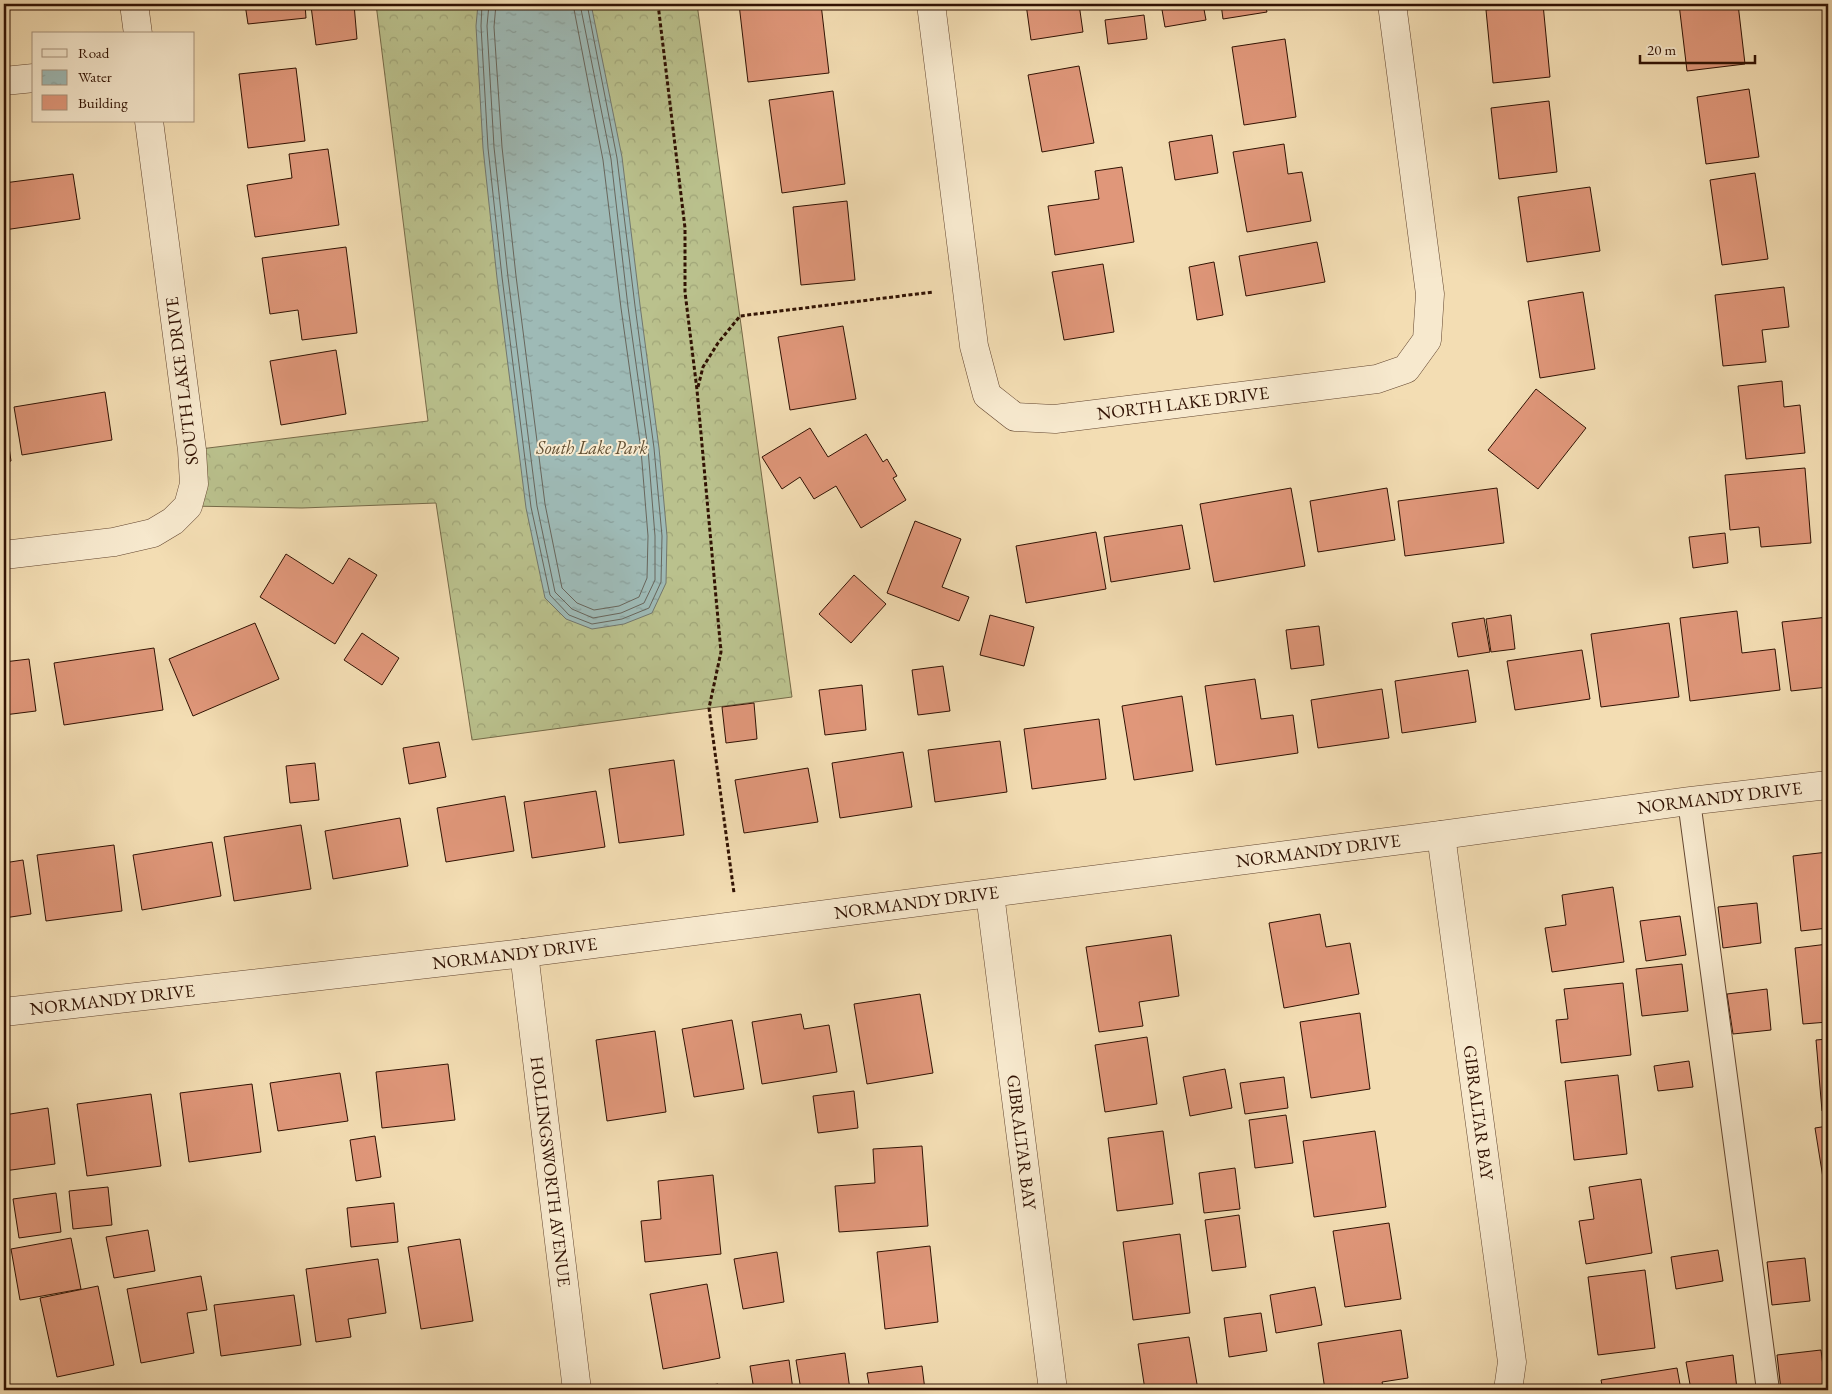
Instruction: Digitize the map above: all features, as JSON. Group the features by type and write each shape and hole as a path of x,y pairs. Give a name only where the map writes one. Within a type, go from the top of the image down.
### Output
{"street":[{"path":"134,4 138,32"},
{"name":"NORTH LAKE DRIVE","path":"931,4 974,346 987,395 1014,417 1055,419 1376,379 1406,369 1427,340 1430,294 1392,4"},
{"path":"4,81 32,78"},
{"name":"SOUTH LAKE DRIVE","path":"4,556 114,542 153,533 173,521 188,506 194,484 192,450 149,122"},
{"name":"NORMANDY DRIVE","path":"4,1012 524,953 1441,836 1688,801 1828,785"},
{"name":"GIBRALTAR BAY","path":"1441,836 1512,1362 1508,1390"},
{"name":"GIBRALTAR BAY","path":"990,894 1053,1390"},
{"name":"HOLLINGSWORTH AVENUE","path":"524,953 577,1390"}],"lane":[{"path":"1688,801 1768,1390"}],"path":[{"path":"658,4 684,228 685,292 697,390 721,652 709,708 739,926"},
{"path":"697,390 703,366 718,343 740,316 966,288"}],"green space":[{"name":"South Lake Park","path":"376,4 697,4 792,697 472,740 436,503 302,508 188,506 192,450 428,421"}],"water":[{"path":"478,4 591,4 622,157 659,448 667,536 666,583 652,613 624,624 592,629 566,619 545,598 526,508 497,278 483,148 476,26"}],"building":[{"path":"245,4 305,4 306,18 248,24"},
{"path":"354,4 357,39 316,45 311,6"},
{"path":"739,4 821,4 829,73 748,82"},
{"path":"1026,4 1079,4 1083,32 1031,40"},
{"path":"1161,4 1203,4 1206,20 1165,27"},
{"path":"1221,4 1265,4 1267,12 1223,19"},
{"path":"1543,4 1550,77 1493,83 1486,10"},
{"path":"1679,4 1738,4 1745,64 1687,71"},
{"path":"1144,15 1147,39 1108,44 1105,20"},
{"path":"1285,39 1296,117 1244,125 1232,47"},
{"path":"1079,66 1094,143 1042,152 1028,75"},
{"path":"296,68 305,141 248,148 239,74"},
{"path":"1749,89 1759,157 1706,164 1697,97"},
{"path":"833,91 845,184 782,193 769,100"},
{"path":"1549,101 1557,172 1499,179 1491,108"},
{"path":"1212,135 1218,173 1175,180 1169,142"},
{"path":"1284,144 1288,174 1302,172 1311,221 1247,232 1233,152"},
{"path":"328,149 339,225 255,237 247,185 292,178 289,154"},
{"path":"1122,167 1134,242 1055,255 1048,206 1099,199 1095,171"},
{"path":"1755,173 1768,259 1722,265 1710,180"},
{"path":"73,174 80,219 4,230 4,183"},
{"path":"1590,187 1600,251 1527,262 1518,197"},
{"path":"847,201 855,280 801,285 793,207"},
{"path":"1317,242 1325,282 1246,296 1239,256"},
{"path":"346,247 357,333 302,340 298,310 270,314 262,258"},
{"path":"1214,262 1223,315 1197,320 1189,267"},
{"path":"1103,264 1114,332 1064,340 1052,272"},
{"path":"1784,287 1789,327 1762,330 1766,362 1723,366 1715,295"},
{"path":"1583,292 1595,369 1540,378 1528,301"},
{"path":"843,326 856,399 790,410 778,337"},
{"path":"336,350 346,414 281,425 270,361"},
{"path":"1782,381 1784,407 1800,405 1805,453 1746,459 1738,386"},
{"path":"1536,389 1586,428 1538,489 1488,450"},
{"path":"105,392 112,440 22,455 14,407"},
{"path":"4,412 11,461 4,463"},
{"path":"810,428 828,457 866,434 883,462 887,459 897,476 893,478 906,500 861,528 836,486 814,499 800,477 782,489 762,457"},
{"path":"1805,468 1811,543 1761,547 1759,527 1730,530 1725,475"},
{"path":"1291,488 1305,566 1214,582 1200,504"},
{"path":"1387,488 1395,540 1318,552 1310,501"},
{"path":"1497,488 1504,543 1405,556 1398,501"},
{"path":"915,521 961,539 942,587 969,597 959,621 887,593"},
{"path":"1182,525 1190,569 1111,582 1104,537"},
{"path":"1096,532 1106,589 1026,603 1016,546"},
{"path":"1725,533 1728,563 1693,568 1689,537"},
{"path":"286,554 333,584 349,558 377,575 335,644 260,597"},
{"path":"854,575 886,604 851,643 819,614"},
{"path":"1737,611 1742,653 1775,649 1780,690 1690,701 1680,618"},
{"path":"990,615 1034,627 1024,666 980,655"},
{"path":"1511,615 1515,649 1491,652 1486,619"},
{"path":"1828,617 1828,687 1791,691 1782,622"},
{"path":"1484,618 1490,652 1458,657 1452,623"},
{"path":"255,623 279,679 193,716 169,659"},
{"path":"1669,623 1679,697 1601,707 1591,634"},
{"path":"1319,626 1324,665 1291,669 1286,630"},
{"path":"362,633 399,658 382,685 344,660"},
{"path":"154,648 163,710 64,725 54,663"},
{"path":"1582,650 1590,699 1515,710 1507,661"},
{"path":"29,659 36,711 4,715 4,662"},
{"path":"943,666 950,711 918,715 912,670"},
{"path":"1468,670 1476,722 1402,733 1395,681"},
{"path":"1255,679 1261,719 1293,715 1298,753 1216,765 1205,686"},
{"path":"862,685 866,730 825,735 819,690"},
{"path":"1382,689 1389,738 1318,748 1311,700"},
{"path":"1182,696 1193,771 1134,780 1122,706"},
{"path":"754,703 757,739 726,743 722,707"},
{"path":"1099,719 1106,779 1032,789 1024,729"},
{"path":"1000,741 1007,792 935,802 928,750"},
{"path":"439,742 446,777 409,784 403,748"},
{"path":"903,752 912,807 840,818 832,763"},
{"path":"674,760 684,835 619,843 609,769"},
{"path":"315,763 319,800 290,803 286,766"},
{"path":"808,768 818,822 744,833 735,780"},
{"path":"596,791 605,847 532,858 524,802"},
{"path":"505,796 514,851 446,862 437,808"},
{"path":"400,818 408,866 333,879 325,831"},
{"path":"301,825 311,889 234,901 224,837"},
{"path":"212,842 221,896 142,910 133,855"},
{"path":"114,845 122,911 46,921 37,855"},
{"path":"1828,852 1828,928 1801,931 1793,856"},
{"path":"23,860 31,914 4,918 4,863"},
{"path":"1613,887 1624,962 1552,972 1545,928 1566,925 1562,895"},
{"path":"1757,903 1761,943 1723,948 1718,907"},
{"path":"1320,914 1326,947 1350,943 1359,994 1284,1008 1269,923"},
{"path":"1680,916 1686,955 1646,961 1640,921"},
{"path":"1171,935 1179,996 1139,1002 1143,1026 1099,1032 1086,947"},
{"path":"1828,944 1828,1022 1803,1024 1795,948"},
{"path":"1682,964 1688,1011 1642,1016 1636,969"},
{"path":"1623,983 1631,1055 1561,1063 1556,1020 1568,1019 1564,989"},
{"path":"1767,989 1771,1030 1733,1034 1727,994"},
{"path":"920,994 933,1073 867,1084 854,1004"},
{"path":"1360,1013 1370,1089 1311,1098 1300,1022"},
{"path":"801,1014 804,1029 829,1025 837,1072 762,1084 752,1022"},
{"path":"732,1020 744,1089 694,1097 682,1029"},
{"path":"655,1031 666,1112 607,1121 596,1040"},
{"path":"1147,1037 1157,1104 1105,1112 1095,1045"},
{"path":"1828,1039 1828,1110 1822,1111 1816,1040"},
{"path":"1689,1061 1693,1087 1658,1091 1654,1066"},
{"path":"448,1064 455,1120 382,1128 376,1072"},
{"path":"1225,1069 1232,1108 1190,1116 1183,1077"},
{"path":"340,1073 348,1121 278,1131 270,1083"},
{"path":"1618,1075 1627,1154 1574,1160 1565,1081"},
{"path":"1284,1077 1288,1108 1245,1114 1240,1083"},
{"path":"252,1084 261,1152 189,1162 180,1093"},
{"path":"854,1091 858,1128 818,1133 813,1096"},
{"path":"151,1094 161,1166 87,1176 77,1104"},
{"path":"48,1108 55,1164 4,1171 4,1115"},
{"path":"1286,1115 1293,1163 1255,1168 1249,1120"},
{"path":"1828,1126 1828,1202 1827,1203 1815,1128"},
{"path":"1163,1131 1173,1204 1117,1211 1108,1138"},
{"path":"1375,1131 1386,1207 1314,1217 1303,1141"},
{"path":"375,1136 381,1177 356,1181 350,1140"},
{"path":"922,1146 928,1226 839,1232 835,1186 875,1183 873,1149"},
{"path":"1235,1168 1240,1209 1204,1213 1199,1173"},
{"path":"713,1175 721,1254 645,1262 641,1221 661,1219 658,1181"},
{"path":"1641,1179 1652,1253 1586,1264 1579,1221 1594,1219 1589,1187"},
{"path":"108,1187 112,1225 73,1229 69,1191"},
{"path":"56,1193 61,1232 19,1238 13,1199"},
{"path":"394,1203 398,1242 351,1247 347,1208"},
{"path":"1239,1215 1246,1267 1212,1271 1205,1220"},
{"path":"1389,1223 1401,1299 1345,1307 1333,1231"},
{"path":"148,1230 155,1271 114,1278 106,1237"},
{"path":"1180,1234 1190,1313 1133,1320 1123,1242"},
{"path":"71,1238 81,1289 20,1300 11,1249"},
{"path":"460,1239 473,1321 421,1329 408,1247"},
{"path":"930,1246 938,1322 885,1329 877,1252"},
{"path":"1718,1250 1723,1281 1676,1289 1671,1257"},
{"path":"777,1252 784,1302 743,1309 734,1259"},
{"path":"1805,1258 1810,1301 1772,1305 1767,1262"},
{"path":"378,1259 386,1313 348,1319 351,1337 316,1342 306,1269"},
{"path":"1645,1270 1655,1348 1598,1355 1588,1277"},
{"path":"201,1276 207,1310 187,1313 194,1353 141,1363 127,1289"},
{"path":"707,1284 720,1358 663,1369 650,1294"},
{"path":"98,1286 114,1365 57,1377 40,1298"},
{"path":"1315,1287 1322,1325 1276,1333 1270,1295"},
{"path":"294,1295 301,1345 221,1356 214,1305"},
{"path":"1261,1313 1267,1351 1229,1357 1224,1318"},
{"path":"1401,1330 1408,1378 1382,1382 1384,1390 1325,1390 1318,1343"},
{"path":"1189,1337 1198,1390 1145,1390 1138,1344"},
{"path":"1821,1350 1826,1390 1781,1390 1777,1355"},
{"path":"845,1353 850,1390 801,1390 796,1360"},
{"path":"1733,1355 1737,1389 1691,1390 1686,1362"},
{"path":"789,1360 793,1390 754,1390 750,1366"},
{"path":"922,1366 925,1390 870,1390 867,1373"},
{"path":"1677,1368 1681,1390 1603,1390 1601,1380"},
{"path":"718,1384 719,1390 683,1390"}]}
